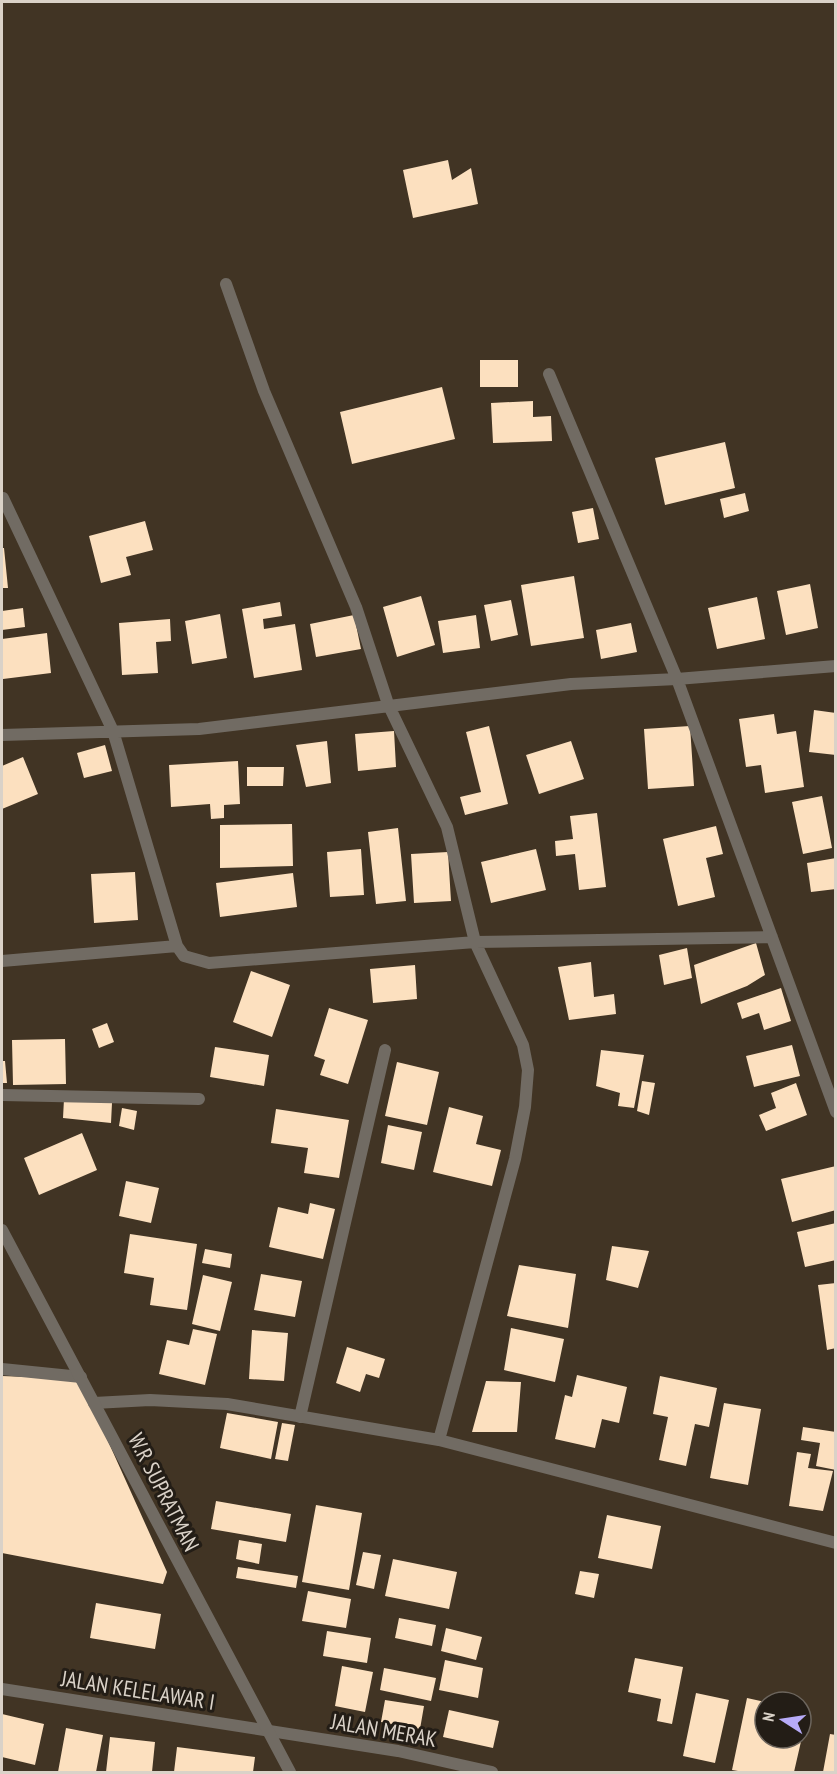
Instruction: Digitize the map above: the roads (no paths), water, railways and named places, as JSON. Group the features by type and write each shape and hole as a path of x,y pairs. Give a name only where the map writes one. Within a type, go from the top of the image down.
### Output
{"street":[{"path":"226,284 264,391 356,607 388,704 447,827 475,942 523,1045 528,1070 525,1107 515,1159 439,1440"},
{"path":"549,374 677,679 836,1112"},
{"path":"3,498 113,730 177,946 184,956 209,963 475,942 772,937"},
{"path":"2,735 199,729 316,716 388,704 571,684 677,679 836,666"},
{"path":"2,961 177,946"},
{"path":"300,1417 385,1050"},
{"path":"2,1095 199,1099"},
{"name":"W.R SUPRATMAN","path":"2,1230 290,1773"},
{"path":"2,1369 81,1377"},
{"path":"94,1403 150,1401 227,1404 439,1440 836,1543"},
{"name":"JALAN KELELAWAR I","path":"2,1689 268,1732"},
{"name":"JALAN MERAK","path":"268,1732 398,1751 492,1773"}]}
